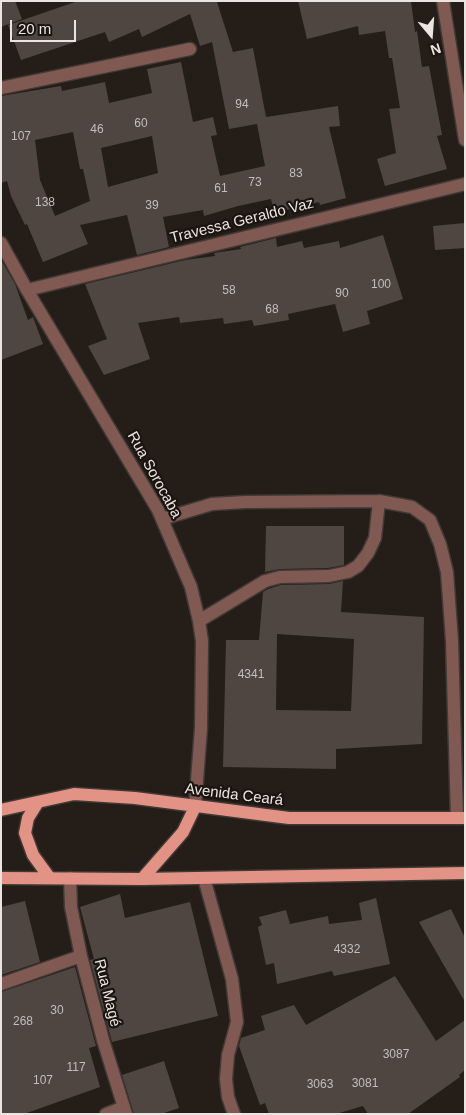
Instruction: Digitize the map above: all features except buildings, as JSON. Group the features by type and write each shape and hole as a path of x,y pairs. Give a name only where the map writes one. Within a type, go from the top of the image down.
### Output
{"main road":[{"name":"Avenida Ceará","path":"1,810 74,794 135,798 289,818 461,818"},
{"path":"38,802 28,818 25,833 33,854 49,877"},
{"path":"142,879 183,832 195,807"},
{"path":"1,878 142,879 465,873"}],"street":[{"path":"443,1 465,140"},
{"path":"1,88 190,49"},
{"name":"Travessa Geraldo Vaz","path":"27,290 465,184"},
{"name":"Rua Sorocaba","path":"1,244 158,510 191,588 202,641 201,728 195,807"},
{"path":"199,621 265,581 280,577 329,576 348,572 358,566 368,553 375,538 379,501"},
{"path":"162,519 212,504 379,501 412,507 430,520 440,544 447,572 461,818"},
{"name":"Rua Magé","path":"70,878 71,907 81,956 103,1040 125,1110"},
{"path":"204,878 232,979 237,1022 228,1055 226,1079 228,1098 234,1114"},
{"path":"1,984 81,956"},
{"path":"106,1114 125,1110"}]}
